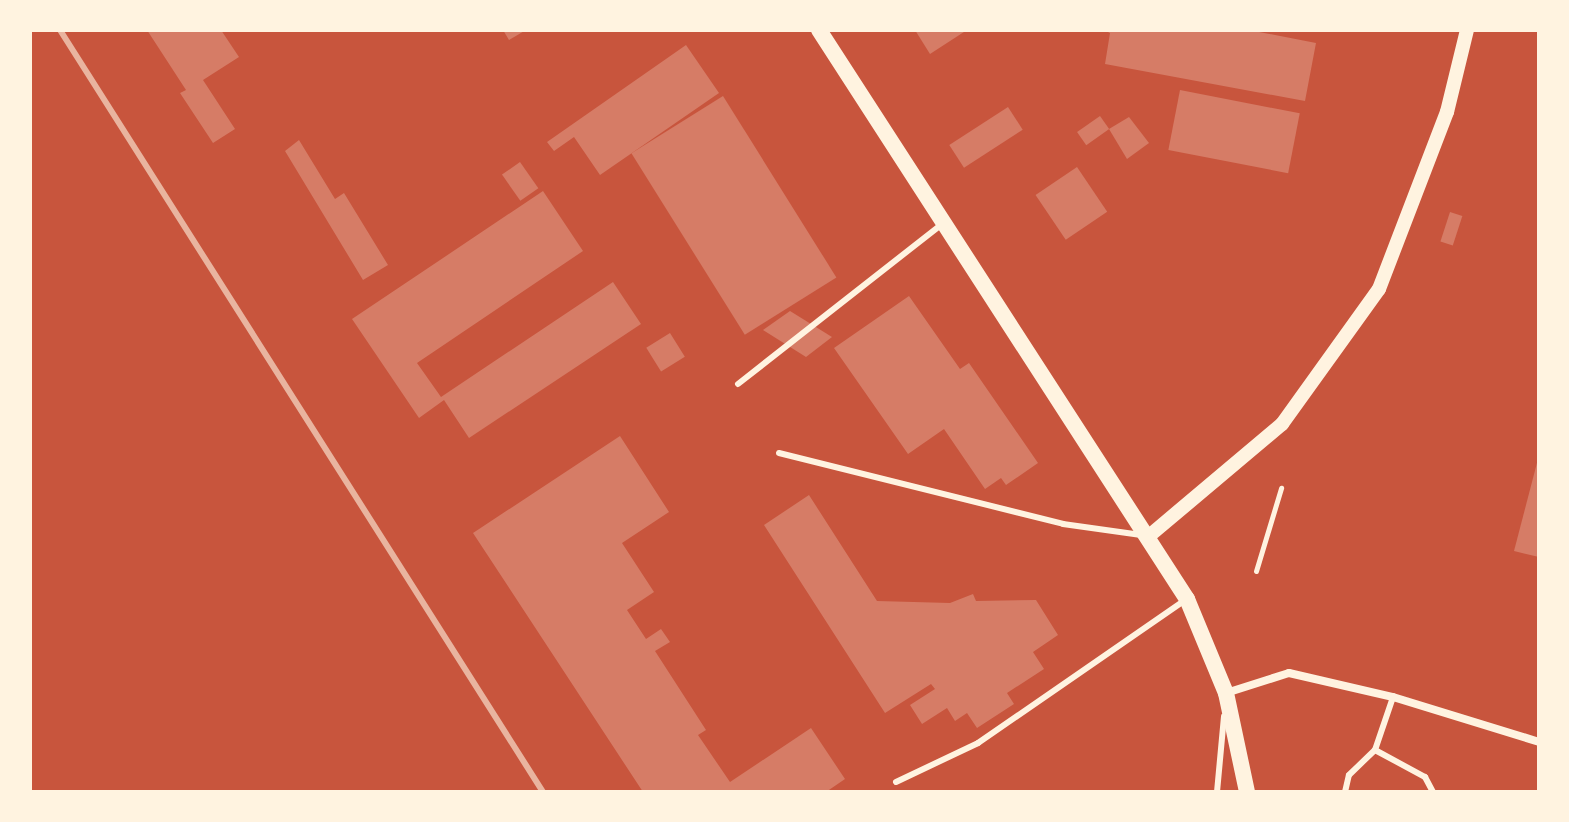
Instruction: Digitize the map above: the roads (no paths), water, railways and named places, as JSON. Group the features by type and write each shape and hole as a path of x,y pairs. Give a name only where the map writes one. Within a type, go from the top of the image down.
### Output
{"main road":[{"path":"819,30 1187,599 1226,693 1247,792"}],"street":[{"path":"1149,536 1282,424 1379,289 1447,112 1467,30"},
{"path":"1226,693 1289,673 1393,697 1539,742"}],"lane":[{"path":"738,384 944,223"},
{"path":"779,453 1063,524 1149,536"},
{"path":"896,782 978,743 1187,599"},
{"path":"1217,792 1226,693"},
{"path":"1345,792 1349,775 1375,750 1393,697"},
{"path":"1375,750 1425,777 1433,792"}],"railway":[{"path":"60,30 543,792"}]}
